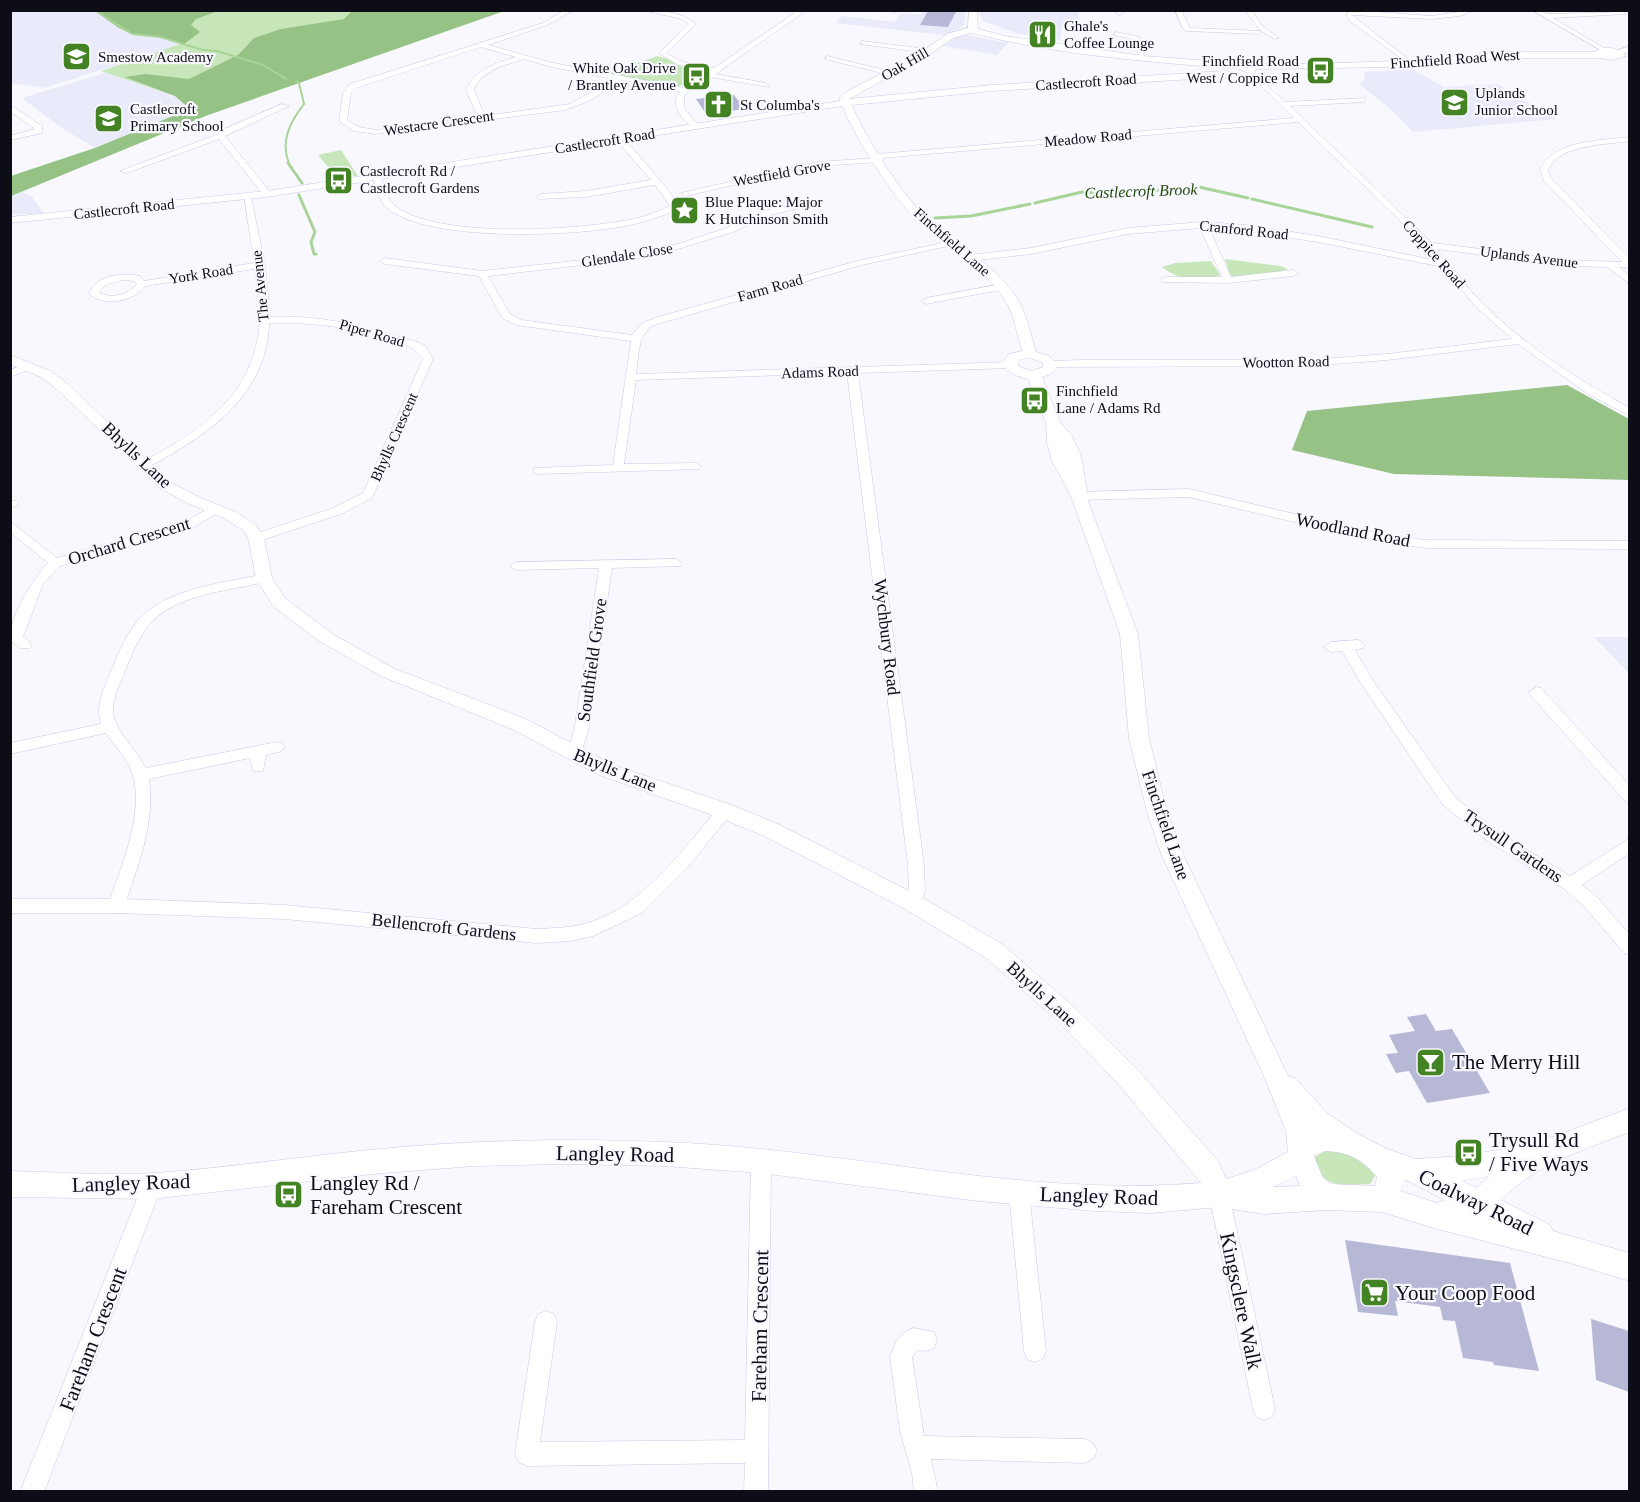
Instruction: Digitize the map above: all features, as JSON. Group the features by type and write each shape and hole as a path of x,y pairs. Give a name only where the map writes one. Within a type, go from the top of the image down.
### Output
{"main road":[{"path":"973,10 974,28 971,30 1005,39 1194,64 1227,74 1246,72"},
{"name":"Finchfield Road West","path":"1246,72 1410,63 1504,55 1603,52 1622,56"},
{"path":"1208,69 1246,72"}],"street":[{"name":"Westacre Crescent","path":"571,10 545,24 353,86 347,93 343,121 357,129 375,132 572,107 588,101 602,87 619,78"},
{"path":"695,126 684,115 679,104 679,97 685,90 714,73 804,10"},
{"path":"1178,10 1185,29 1259,32"},
{"path":"1248,10 1259,26 1276,38"},
{"path":"1410,63 1352,20 1349,15 1355,11 1408,17 1454,16 1471,10"},
{"path":"1535,10 1603,52"},
{"path":"646,11 684,18 693,24 662,53 672,61 766,85"},
{"path":"1544,16 1623,14"},
{"name":"Oak Hill","path":"848,102 844,98 847,95 890,73 951,36 971,30"},
{"path":"1116,34 1132,35 1137,38 1143,59"},
{"path":"862,42 928,51"},
{"path":"479,44 523,57 685,90"},
{"path":"1622,56 1629,49"},
{"path":"818,58 827,56 890,73"},
{"path":"482,117 470,90 472,83 488,71 523,57"},
{"name":"Castlecroft Road","path":"10,220 247,197 848,102 959,90 1208,69"},
{"name":"Coppice Road","path":"1246,72 1430,246 1480,306 1520,341 1592,392 1629,413"},
{"path":"1282,104 1363,100"},
{"name":"Finchfield Lane","path":"848,102 851,115 879,158 896,190 910,206 1002,288 1016,309 1030,354"},
{"path":"10,108 39,128 39,131 10,138"},
{"path":"124,171 221,136 227,131 281,109"},
{"name":"Meadow Road","path":"879,158 1299,120"},
{"path":"221,136 267,194"},
{"path":"377,178 388,205 420,221 502,231 587,228 658,216 675,207 620,139"},
{"path":"1629,139 1561,152 1548,160 1544,170 1547,179 1629,265"},
{"name":"Westfield Grove","path":"685,193 817,164 879,158"},
{"path":"541,197 586,194 656,182"},
{"name":"The Avenue","path":"144,465 192,439 221,415 250,380 261,357 266,320 260,265 247,197"},
{"name":"Glendale Close","path":"385,261 482,274 652,254 716,236 771,212 801,205"},
{"path":"1203,225 1228,280"},
{"name":"Cranford Road","path":"970,258 1031,251 1128,231 1203,225 1246,228 1318,239 1446,265"},
{"name":"Farm Road","path":"636,339 638,330 644,326 673,315 860,263 952,244"},
{"name":"Uplands Avenue","path":"1430,246 1445,246 1569,263 1629,265"},
{"name":"York Road","path":"142,284 260,265"},
{"path":"1610,265 1629,281"},
{"path":"1166,280 1228,280 1293,273"},
{"path":"482,274 506,316 520,323 636,339 618,468"},
{"path":"926,301 1002,288"},
{"name":"Piper Road","path":"266,320 309,319 345,323 416,345 426,354 428,359 425,367"},
{"name":"Wootton Road","path":"1050,364 1339,361 1520,341"},
{"path":"1030,354 1043,357 1050,364 1047,371 1035,375 1016,371 1011,365 1014,357 1030,354"},
{"name":"Adams Road","path":"630,377 1011,365"},
{"name":"Bhylls Lane","path":"17,366 46,374 64,388 165,485 240,520 250,528 256,538 264,578 279,602 325,637 355,655 387,672 519,724 616,774 725,811 771,830 913,903 993,951 1066,1014 1169,1122 1209,1170 1219,1194"},
{"name":"Bhylls Crescent","path":"256,538 337,511 368,495 425,367"},
{"name":"Wychbury Road","path":"852,371 916,865 916,892 913,903"},
{"name":"Finchfield Lane","path":"1035,375 1053,423 1052,435 1057,457 1079,495 1129,634 1140,738 1145,768 1157,812 1173,856 1275,1073 1299,1131 1302,1154"},
{"path":"538,470 696,466"},
{"name":"Woodland Road","path":"1079,495 1189,493 1366,535 1425,544 1629,545"},
{"name":"Orchard Crescent","path":"17,641 19,626 38,583 55,563 190,524 215,509"},
{"path":"10,525 55,563"},
{"path":"516,566 676,563"},
{"name":"Southfield Grove","path":"574,754 581,732 606,565"},
{"path":"116,906 139,839 141,776 106,715 109,695 123,657 148,618 182,599 264,578"},
{"name":"Trysull Gardens","path":"1345,646 1369,685 1449,801 1492,836 1570,884 1590,901 1629,948"},
{"path":"1536,692 1629,797"},
{"path":"10,749 111,727"},
{"path":"141,776 258,759 277,747"},
{"name":"Bellencroft Gardens","path":"10,906 116,906 285,912 537,936 571,934 617,919 636,908 682,862 725,811"},
{"path":"1570,884 1629,844"},
{"name":"Finchfield Lane","path":"1275,1073 1318,1121 1353,1144"},
{"path":"1412,1170 1461,1169 1541,1154 1629,1120"},
{"path":"1329,1139 1353,1144 1380,1160 1389,1170 1392,1180 1382,1199 1326,1197 1314,1187 1306,1174 1302,1154 1315,1141 1329,1139"},
{"name":"Langley Road","path":"10,1184 152,1186 372,1162 474,1154 559,1152 665,1154 761,1161 1019,1192 1151,1200 1219,1194 1259,1181 1302,1154"},
{"path":"1437,1216 1481,1203 1508,1175 1541,1154"},
{"name":"Coalway Road","path":"1380,1160 1412,1170 1570,1249"},
{"name":"Fareham Crescent","path":"756,1491 761,1161"},
{"name":"Fareham Crescent","path":"32,1491 152,1186"},
{"path":"1019,1192 1035,1351"},
{"name":"Langley Road","path":"1219,1194 1264,1201 1326,1197"},
{"name":"Kingsclere Walk","path":"1219,1194 1264,1409"},
{"name":"Coalway Road","path":"1382,1199 1629,1267"},
{"path":"546,1322 527,1454 757,1451"},
{"path":"926,1340 914,1339 904,1348 901,1356 911,1431 918,1447 926,1491"},
{"path":"918,1447 1085,1451"}],"shaded area":[{"name":"Smestow Academy","path":"10,11 95,11 132,34 160,37 184,44 44,88 11,83"},
{"path":"924,11 965,11 965,22 951,34 944,35 835,23 842,16 895,22 901,13 921,14"},
{"path":"977,11 1079,11 1080,28 1062,28 1060,40 1019,34 983,21"},
{"path":"961,34 1008,43 997,55 942,46"},
{"name":"Uplands Junior School","path":"1412,69 1444,87 1498,84 1556,119 1413,132 1388,107 1360,85 1365,79 1364,72"},
{"name":"Castlecroft Primary School","path":"107,72 175,96 191,109 95,148 60,127 22,98"},
{"path":"22,192 31,196 44,213 11,215 11,196"},
{"path":"1594,637 1629,637 1629,673"}],"green space":[{"path":"95,11 504,11 208,115 11,196 11,176 95,148 190,109 175,96 101,71 183,43 160,37 132,34"},
{"path":"95,11 218,11 196,19 191,25 200,32 184,44 160,37 132,34"},
{"path":"352,11 504,11 208,115 11,196 11,176 95,148 190,109 175,96 125,77 145,74 189,79 238,55 254,38 281,29 344,19"},
{"path":"657,56 706,69 677,88 608,74"},
{"path":"341,150 358,176 337,178 318,155"},
{"path":"1225,259 1281,266 1288,269 1276,273 1236,277 1230,275"},
{"path":"1211,261 1220,275 1216,277 1194,279 1182,277 1162,267 1175,263"},
{"path":"1567,385 1629,419 1629,480 1394,474 1292,450 1307,411"},
{"path":"1327,1149 1367,1160 1377,1173 1370,1184 1342,1185 1327,1180 1317,1168 1315,1157"}],"building":[{"path":"957,10 948,27 920,25 928,11"},
{"name":"St Columba's","path":"734,95 745,109 706,114 696,99"},
{"name":"The Merry Hill","path":"1426,1014 1436,1031 1452,1029 1490,1093 1427,1103 1409,1071 1396,1073 1386,1054 1398,1053 1389,1035 1415,1031 1407,1017"},
{"path":"1345,1240 1510,1263 1539,1371 1463,1358 1455,1321 1443,1320 1440,1307 1395,1301 1398,1316 1358,1312"},
{"path":"1591,1319 1629,1331 1629,1392 1596,1380"}],"waterway":[{"name":"Castlecroft Brook","path":"95,10 132,34 160,37 203,50 217,51 263,65 286,79"},
{"name":"Castlecroft Brook","path":"289,164 286,156 286,140 294,118 304,104 299,83 296,81"},
{"name":"Castlecroft Brook","path":"288,163 302,183"},
{"name":"Castlecroft Brook","path":"1035,203 1082,192 1113,194 1199,187 1248,198"},
{"name":"Castlecroft Brook","path":"299,195 315,232 311,242 314,254 316,254"},
{"name":"Castlecroft Brook","path":"1252,199 1372,227"},
{"name":"Castlecroft Brook","path":"935,218 971,216 1030,204"}],"place":[{"name":"Ghale's Coffee Lounge","path":"1043,35"},
{"name":"Smestow Academy","path":"77,57"},
{"name":"Finchfield Road West / Coppice Rd","path":"1320,70"},
{"name":"White Oak Drive / Brantley Avenue","path":"697,77"},
{"name":"Uplands Junior School","path":"1454,102"},
{"name":"St Columba's","path":"719,105"},
{"name":"Castlecroft Primary School","path":"109,118"},
{"name":"Castlecroft Rd / Castlecroft Gardens","path":"339,180"},
{"name":"Blue Plaque: Major K Hutchinson Smith","path":"684,211"},
{"name":"Finchfield Lane / Adams Rd","path":"1035,400"},
{"name":"The Merry Hill","path":"1431,1062"},
{"name":"Trysull Rd / Five Ways","path":"1468,1152"},
{"name":"Langley Rd / Fareham Crescent","path":"289,1195"},
{"name":"Your Coop Food","path":"1374,1293"}]}
